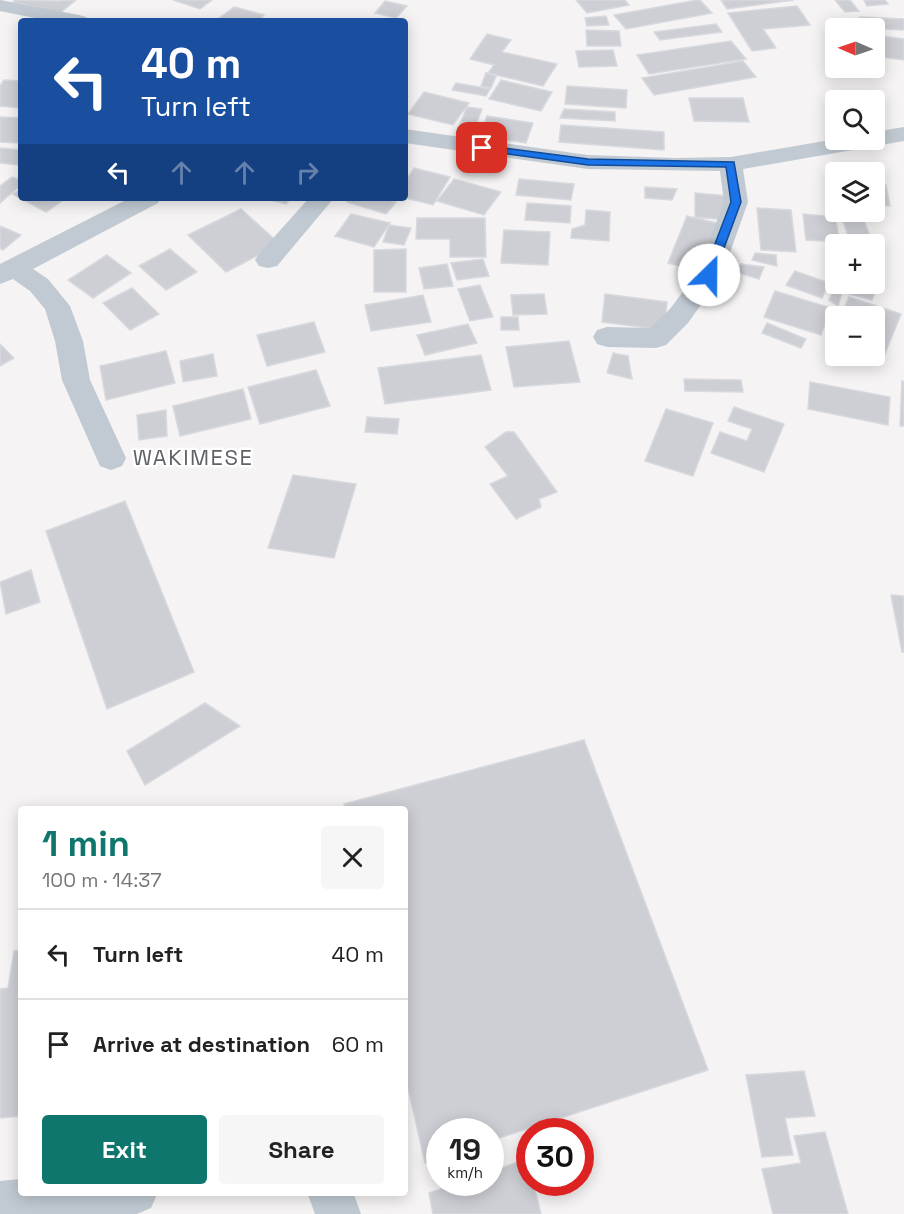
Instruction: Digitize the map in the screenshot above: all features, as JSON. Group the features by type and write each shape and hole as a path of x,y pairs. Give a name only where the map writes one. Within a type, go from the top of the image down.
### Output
{"street":[{"path":"70,18 84,0"},
{"path":"0,5 64,18"},
{"path":"408,136 588,162 731,164 904,134"},
{"path":"607,337 656,338 679,316 709,275 736,202 731,164"},
{"path":"7,271 143,201"},
{"path":"268,260 319,201"},
{"path":"7,271 39,285 57,306 69,341 76,380 111,458"},
{"path":"0,1204 90,1196"},
{"path":"331,1196 338,1214"}],"building":[{"path":"15,0 76,0 60,13 13,2"},
{"path":"173,0 212,0 200,9"},
{"path":"576,0 625,0 629,5 587,13"},
{"path":"700,0 712,13 626,29 614,15"},
{"path":"721,0 794,0 727,9"},
{"path":"835,0 850,0 859,11 845,12"},
{"path":"864,0 885,0 888,4 867,6"},
{"path":"385,1 407,6 396,18 375,13"},
{"path":"797,6 810,25 763,29 776,48 752,51 728,13"},
{"path":"234,7 264,15 261,18 220,18"},
{"path":"606,16 609,25 587,26 585,18"},
{"path":"885,18 904,19 904,30 885,29"},
{"path":"716,24 722,32 660,40 654,32"},
{"path":"586,30 619,31 621,46 587,46"},
{"path":"487,34 511,40 502,52 557,64 543,86 488,73 494,65 470,59"},
{"path":"885,36 904,39 904,60 885,57"},
{"path":"731,41 746,59 649,74 637,55"},
{"path":"613,50 617,66 579,67 576,51"},
{"path":"743,61 756,77 654,95 642,78"},
{"path":"486,73 496,76 491,88 481,86"},
{"path":"4,80 18,81 18,108 0,106 0,86"},
{"path":"501,80 552,92 541,111 489,99"},
{"path":"456,83 490,89 486,96 452,90"},
{"path":"567,86 627,90 626,108 565,104"},
{"path":"424,92 469,103 453,125 408,114"},
{"path":"689,98 743,98 749,122 694,121"},
{"path":"467,107 482,109 473,133 457,131"},
{"path":"564,109 615,112 615,121 560,118"},
{"path":"487,116 533,123 526,143 480,136"},
{"path":"0,117 18,118 18,143 0,142"},
{"path":"561,125 664,132 664,150 559,142"},
{"path":"0,148 18,150 18,165 0,163"},
{"path":"414,168 450,177 433,205 408,199 408,177"},
{"path":"12,177 18,179 18,188 0,203 0,186"},
{"path":"454,179 501,192 484,215 437,201"},
{"path":"519,179 574,184 571,200 516,195"},
{"path":"885,185 886,185 890,206 885,206"},
{"path":"645,187 677,189 672,200 645,198"},
{"path":"695,193 729,196 729,220 695,217"},
{"path":"26,201 62,201 46,212"},
{"path":"393,201 396,202 386,214 347,202"},
{"path":"527,203 571,206 570,223 525,220"},
{"path":"757,208 791,210 796,252 761,250"},
{"path":"241,209 280,244 226,272 188,235"},
{"path":"586,210 610,212 609,241 571,238 572,229 585,225"},
{"path":"351,214 390,223 374,247 335,236"},
{"path":"803,214 825,216 825,222 836,222 838,234 825,234 825,241 806,240"},
{"path":"687,216 725,225 706,273 668,263"},
{"path":"417,218 485,218 486,257 450,257 450,239 416,239"},
{"path":"843,222 865,222 869,234 848,234"},
{"path":"389,225 411,228 404,245 383,242"},
{"path":"0,226 21,235 3,250 0,248"},
{"path":"504,230 550,232 548,265 501,263"},
{"path":"170,249 197,272 166,290 139,266"},
{"path":"406,249 406,292 374,292 374,250"},
{"path":"755,253 776,255 777,266 752,260"},
{"path":"107,255 131,273 93,298 68,280"},
{"path":"483,259 489,276 457,280 451,263"},
{"path":"447,264 453,286 424,289 419,268"},
{"path":"741,264 764,267 759,279 736,272"},
{"path":"795,271 825,282 825,292 822,298 786,285"},
{"path":"480,285 493,317 470,321 458,289"},
{"path":"132,288 159,314 130,330 103,303"},
{"path":"775,291 825,306 825,324 821,335 764,317"},
{"path":"544,294 547,314 513,315 511,295"},
{"path":"605,294 667,302 664,330 602,322"},
{"path":"831,294 841,294 838,306 829,300"},
{"path":"850,294 874,294 872,300"},
{"path":"423,295 431,322 371,331 365,305"},
{"path":"849,297 877,306 845,306"},
{"path":"885,309 901,314 885,354"},
{"path":"501,317 518,317 519,330 501,330"},
{"path":"314,322 325,352 267,366 257,335"},
{"path":"767,323 806,339 801,348 762,333"},
{"path":"468,324 477,343 425,355 417,335"},
{"path":"569,341 580,382 514,387 506,347"},
{"path":"0,344 14,358 0,366"},
{"path":"166,351 175,383 106,400 100,366"},
{"path":"613,353 628,356 632,379 607,373"},
{"path":"213,354 217,376 183,382 180,361"},
{"path":"481,355 491,390 385,404 378,368"},
{"path":"316,370 330,406 260,424 248,387"},
{"path":"684,379 741,380 743,392 685,391"},
{"path":"902,381 904,382 904,426 900,426"},
{"path":"810,382 890,397 888,425 808,409"},
{"path":"243,389 251,419 180,436 173,406"},
{"path":"734,407 784,424 764,472 711,453 720,432 747,441 752,429 728,421"},
{"path":"666,409 713,423 693,476 645,461"},
{"path":"166,410 167,436 139,440 137,415"},
{"path":"367,417 399,419 397,434 365,432"},
{"path":"506,432 514,432 557,492 539,499 541,507 516,519 490,484 508,476 485,447"},
{"path":"293,475 356,484 334,558 268,548"},
{"path":"125,501 194,672 107,709 46,531"},
{"path":"31,570 40,602 6,614 0,582"},
{"path":"891,595 904,596 904,652 902,652"},
{"path":"205,703 240,726 145,785 127,751"},
{"path":"584,740 708,1070 561,1118 516,1118 516,1133 504,1136 504,1118 426,1118 425,1163 408,1088 408,806 345,806 344,804"},
{"path":"18,950 18,1116 0,1118 0,989 8,988 14,951"},
{"path":"804,1071 815,1116 785,1118 793,1155 762,1157 746,1075"},
{"path":"825,1132 848,1214 773,1214 762,1169 801,1163 794,1136"},
{"path":"516,1163 516,1196 536,1196 541,1214 433,1214 430,1196 504,1196 504,1167"}],"district":[{"name":"WAKIMESE","path":"193,457"}],"route":[{"path":"482,148 588,162 731,164 736,202 730,225 709,275"}]}
